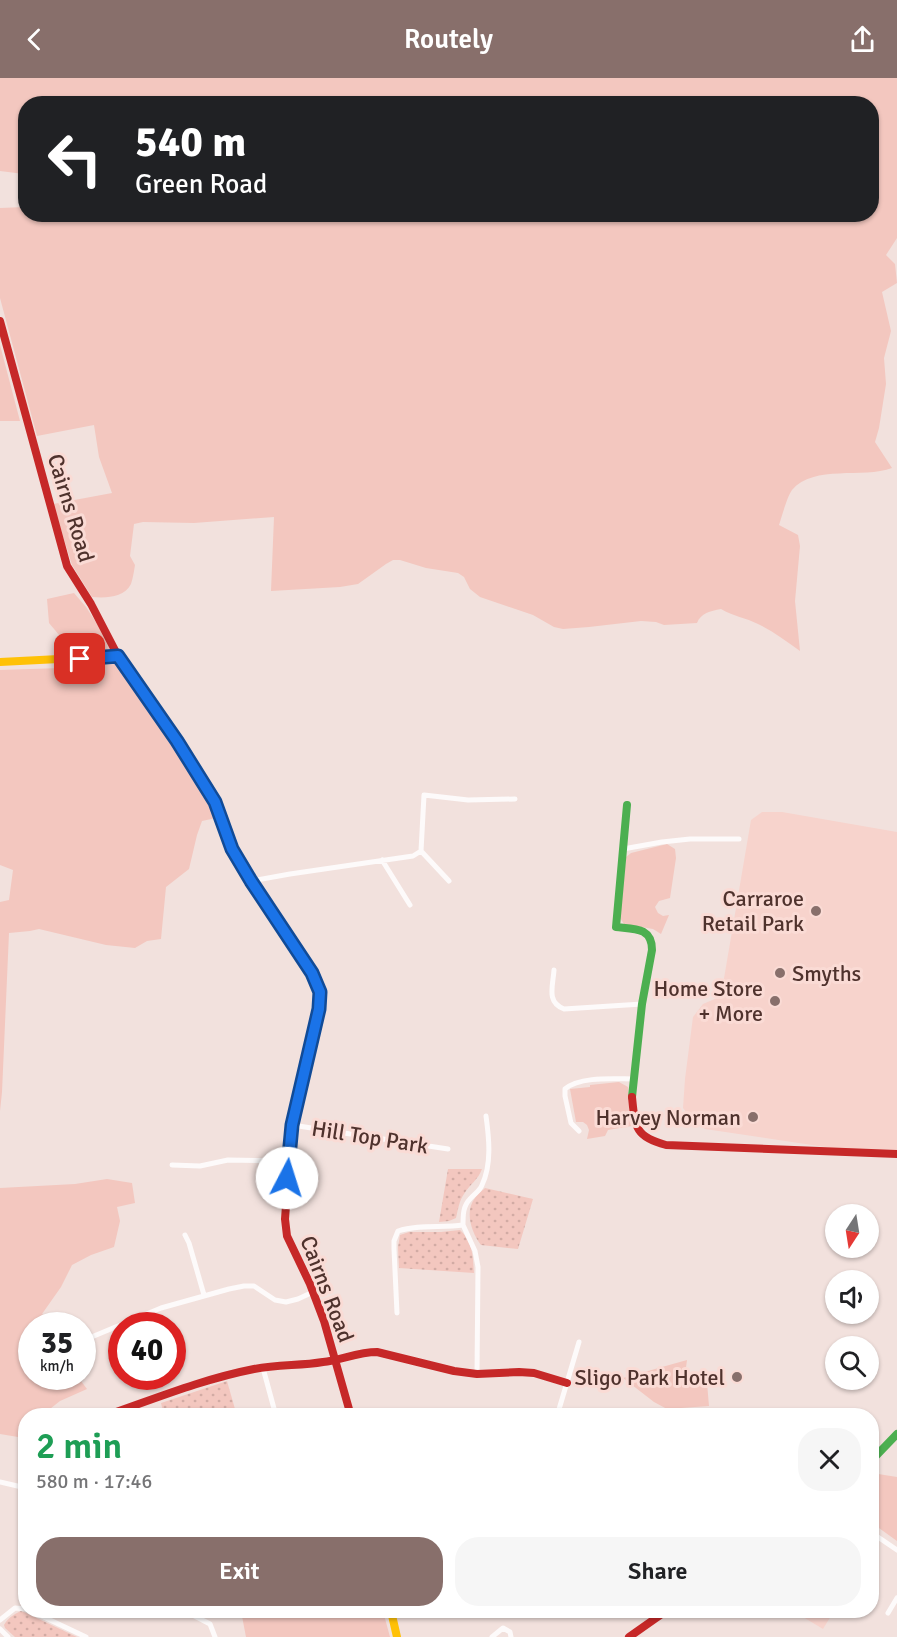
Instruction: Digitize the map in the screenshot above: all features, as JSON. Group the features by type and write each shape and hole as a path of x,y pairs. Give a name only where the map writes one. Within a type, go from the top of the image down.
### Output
{"street":[{"name":"Cairns Road","path":"0,321 67,566 91,604 118,656 177,741 215,802 232,849 312,973 320,992 319,1009 292,1125 285,1219 287,1236 324,1321 349,1408"},
{"path":"0,662 118,656"},
{"path":"448,881 421,851 424,795 468,800 515,799"},
{"path":"627,805 616,927 636,929 646,933 652,941 642,1004 632,1098 635,1121 643,1136 666,1145 897,1154"},
{"path":"623,849 690,839 739,839"},
{"path":"251,881 413,856 421,851"},
{"path":"382,860 410,905"},
{"path":"554,970 552,995 557,1007 564,1009 642,1004"},
{"path":"579,1131 571,1123 565,1096 565,1089 571,1083 634,1079"},
{"path":"477,1374 478,1267 475,1251 463,1225 464,1209 469,1199 481,1188 487,1173 489,1135 486,1116"},
{"name":"Hill Top Park","path":"292,1125 448,1149"},
{"path":"172,1165 200,1166 228,1160 288,1161"},
{"path":"398,1313 394,1241 398,1231 405,1228 463,1225"},
{"path":"185,1235 204,1295"},
{"path":"96,1335 155,1310 229,1289 250,1285 275,1300 286,1302 313,1292"},
{"path":"559,1408 579,1342"},
{"path":"138,1408 193,1386 243,1372 277,1365 321,1363 366,1351 454,1371 477,1374 534,1373 567,1383"},
{"path":"263,1368 274,1408"},
{"path":"879,1453 897,1434"},
{"path":"0,1482 18,1486"},
{"path":"879,1538 897,1550"},
{"path":"888,1613 897,1598"},
{"path":"0,1620 15,1608 18,1608"},
{"path":"46,1618 86,1637"},
{"path":"198,1618 210,1624 215,1637"},
{"path":"393,1618 397,1637"},
{"path":"629,1637 655,1618"},
{"path":"492,1637 503,1628 510,1632 511,1637"},
{"path":"0,1629 8,1637"}],"shaded area":[{"path":"0,78 897,78 897,238 886,255 895,264 897,283 882,292 891,331 884,358 886,384 875,442 892,468 813,477 801,482 790,493 779,525 798,535 800,546 795,601 800,651 764,627 721,609 703,615 697,623 664,625 641,621 563,629 554,627 533,615 480,597 470,589 464,577 458,573 426,568 400,560 393,560 386,564 358,584 271,591 274,517 194,523 143,522 134,524 130,556 135,565 131,584 119,595 92,597 72,565 53,504 112,493 99,457 94,425 37,436 0,298 0,208 18,207 18,222 879,222 879,96 18,96 18,173 0,171"},
{"path":"0,345 20,421 0,421"},
{"path":"74,593 86,607 118,656 65,655 70,648 49,623 47,599"},
{"path":"115,664 137,690 168,734 208,797 216,818 202,821 189,869 166,887 161,939 147,941 135,948 106,945 39,929 9,933 0,1111 0,902 9,900 13,870 0,865 0,670"},
{"name":"Carraroe Retail Park","path":"762,812 782,812 897,832 897,1153 852,1151 705,1129 694,1122 683,1108 693,1017 703,1004 717,998 722,990 751,820"},
{"path":"667,844 675,849 676,858 670,898 659,901 655,907 663,916 669,915 661,934 653,929 624,924 620,918 626,857 631,853"},
{"path":"619,1082 628,1087 632,1126 608,1130 605,1136 587,1139 589,1130 587,1125 583,1122 576,1122 570,1089"},
{"path":"448,1169 482,1169 462,1197 456,1218 439,1222"},
{"path":"107,1179 132,1183 135,1203 117,1207 120,1221 114,1247 72,1265 61,1287 43,1312 18,1312 18,1390 85,1390 60,1401 51,1408 18,1408 18,1437 0,1434 0,1188 75,1184"},
{"path":"485,1188 533,1199 518,1249 481,1245 472,1229 470,1210 476,1197"},
{"path":"460,1230 470,1245 474,1273 399,1268 400,1235 409,1232"},
{"path":"687,1360 685,1375 693,1383 707,1383 709,1406 665,1408 623,1378"},
{"path":"227,1381 235,1408 162,1408 161,1403"},
{"path":"879,1474 897,1477 897,1541 879,1528"},
{"path":"18,1612 18,1618 36,1618 77,1637 15,1637 4,1625 11,1616"},
{"path":"242,1618 385,1618 390,1637 246,1637"},
{"path":"805,1618 830,1618 823,1629"}],"traffic: fast":[{"path":"174,736 215,802 232,849 312,973 318,987"},
{"path":"627,805 616,927 635,929 645,933 649,937 652,950 642,1004 632,1097"},
{"path":"879,1453 897,1434"}],"traffic: slow":[{"path":"0,662 118,656"},
{"path":"393,1618 397,1637"}],"traffic: jam":[{"path":"0,321 67,566 91,604 118,656 174,736"},
{"path":"318,987 319,1009 292,1125 285,1219 287,1236 310,1284 324,1321 349,1408"},
{"path":"632,1097 638,1129 648,1138 666,1145 897,1154"},
{"path":"128,1408 235,1373 263,1367 330,1361 370,1352 454,1371 477,1374 534,1373 567,1383"},
{"path":"629,1637 656,1618"}],"place":[{"name":"Carraroe Retail Park","path":"816,911"},
{"name":"Smyths","path":"780,973"},
{"name":"Home Store + More","path":"775,1001"},
{"name":"Harvey Norman","path":"753,1117"},
{"name":"Sligo Park Hotel","path":"737,1377"}],"route":[{"path":"80,659 118,656 177,741 215,802 232,849 275,919 312,973 320,992 319,1009 290,1136 287,1178"}]}
